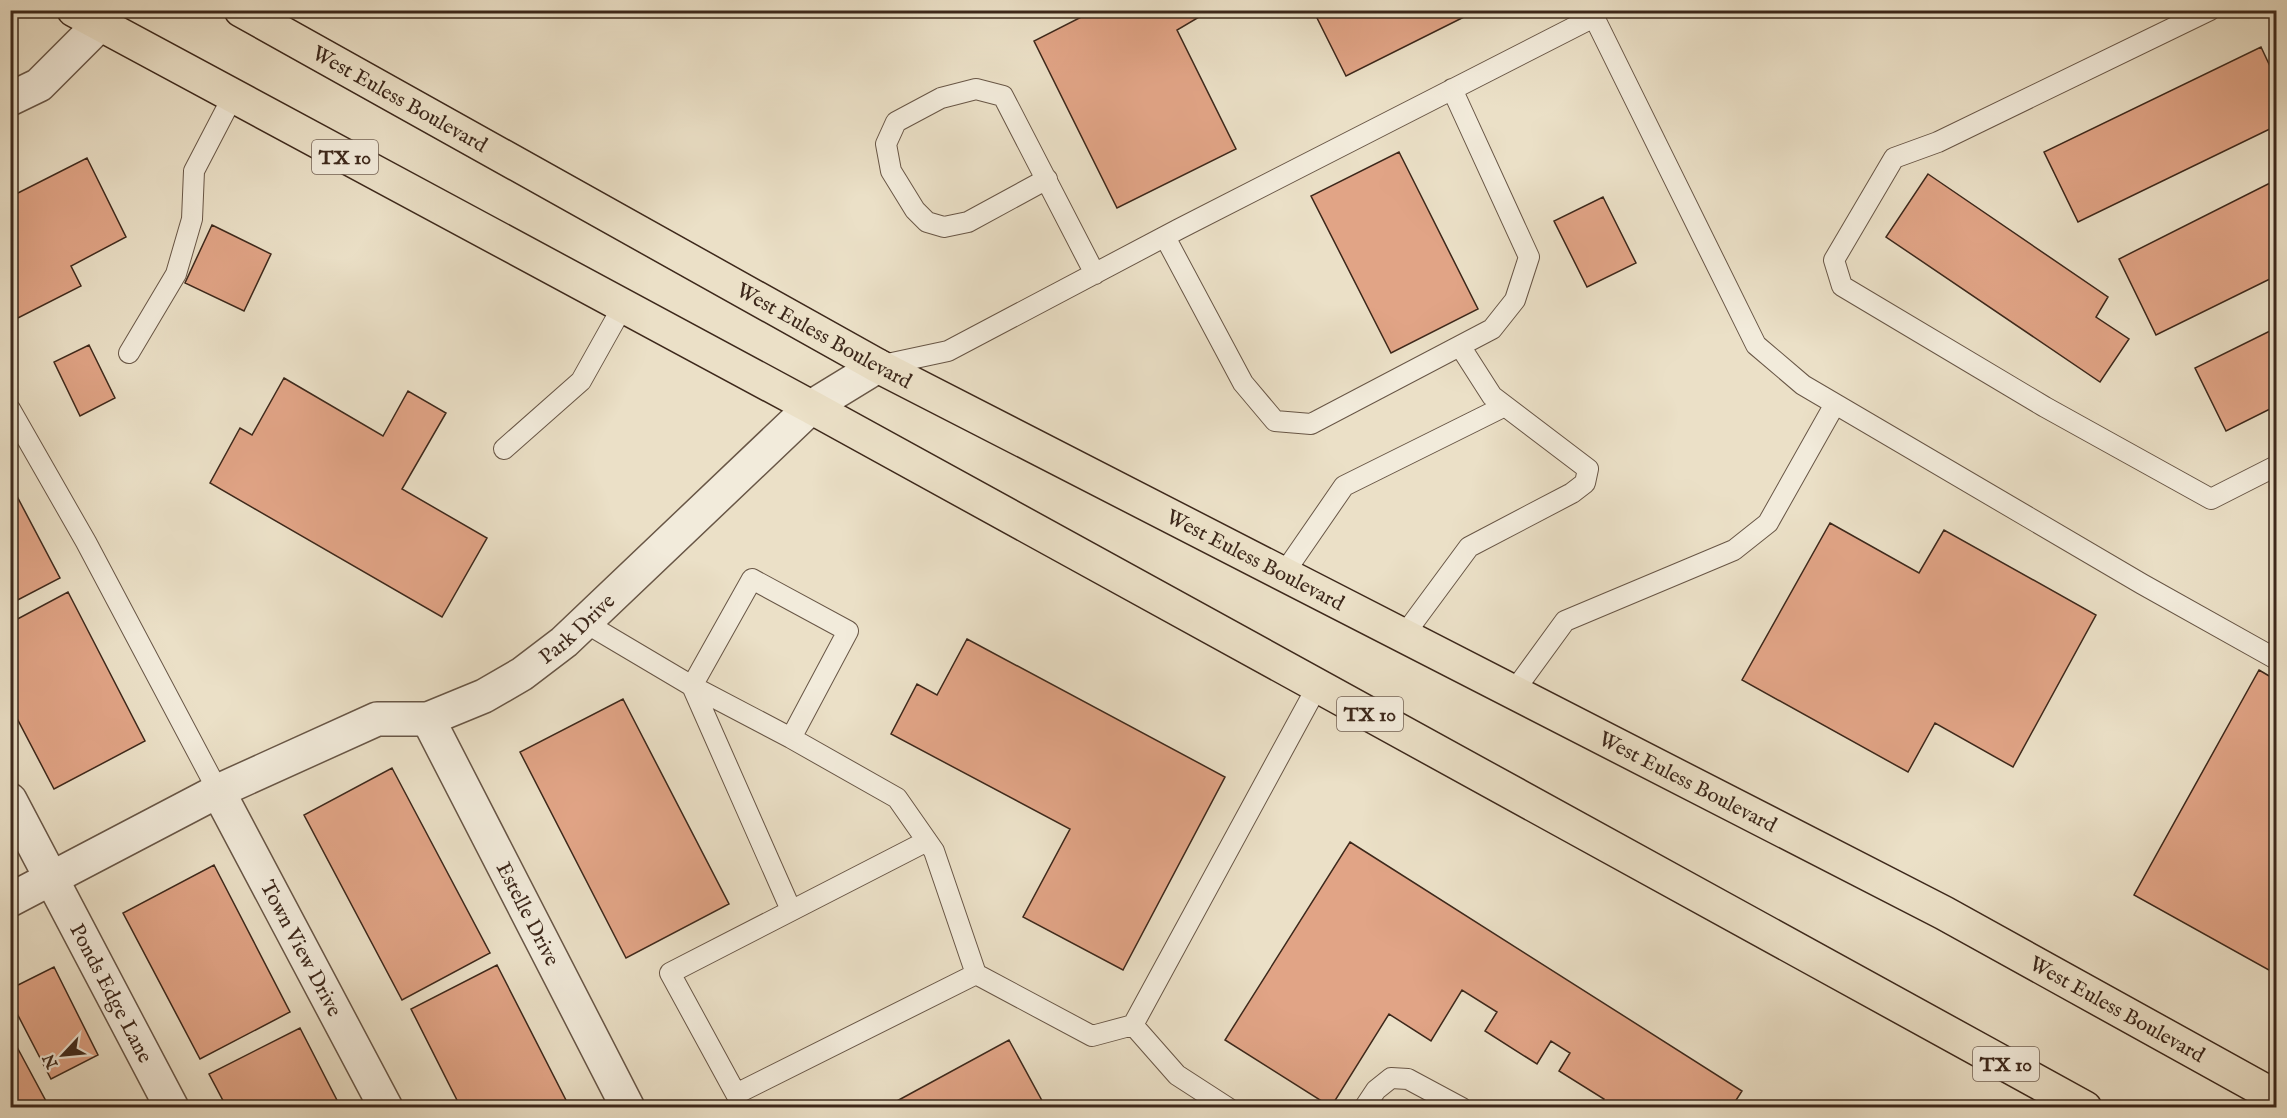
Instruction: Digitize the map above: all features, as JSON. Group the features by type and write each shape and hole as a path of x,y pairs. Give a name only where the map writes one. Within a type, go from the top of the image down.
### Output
{"main road":[{"name":"West Euless Boulevard","path":"241,10 878,366 1944,913 2277,1097"},
{"name":"TX 10","path":"93,15 233,96 811,407 2085,1107"}],"street":[{"path":"10,99 39,85 93,15"},
{"name":"Park Drive","path":"10,900 218,791 377,719 428,719 484,696 522,674 564,642 811,407 878,366"},
{"name":"Estelle Drive","path":"428,719 628,1107"},
{"name":"Town View Drive","path":"218,791 386,1107"},
{"name":"Ponds Edge Lane","path":"10,800 172,1107"}],"lane":[{"path":"2210,10 1938,142 1894,158 1834,260 1842,286 2045,407 2211,499 2277,466"},
{"path":"878,366 948,351 1594,17 1756,345 1803,386 2142,584 2277,659"},
{"path":"1047,179 968,222 944,227 927,222 915,210 891,171 886,144 896,122 940,98 976,89 1003,96 1047,179 1095,274"},
{"path":"1165,237 1242,383 1275,421 1311,424 1492,329 1515,300 1529,257 1452,89"},
{"path":"129,353 176,274 192,219 194,171 233,96"},
{"path":"504,449 581,381 622,306"},
{"path":"1404,635 1469,547 1572,493 1585,483 1588,469 1492,396 1460,346"},
{"path":"1514,692 1565,621 1734,550 1768,523 1835,404"},
{"path":"1284,573 1344,486 1505,406"},
{"path":"10,409 86,543 218,791"},
{"path":"692,686 752,579 848,631 791,738"},
{"path":"584,622 692,686 791,738 897,798 934,851 976,974 1092,1036 1133,1025 1318,685"},
{"path":"692,686 791,910"},
{"path":"927,841 670,973 736,1094 976,974"},
{"path":"1133,1025 1177,1075 1228,1107"},
{"path":"1364,1107 1376,1090 1391,1078 1408,1079 1462,1107"}],"building":[{"path":"1095,10 1211,10 1177,30 1236,149 1117,208 1034,41"},
{"path":"1313,10 1478,10 1346,76"},
{"path":"2261,47 2276,79 2276,126 2078,222 2044,152"},
{"path":"1399,152 1478,309 1391,353 1311,196"},
{"path":"87,158 126,237 71,266 81,286 10,322 10,197"},
{"path":"1928,174 2108,297 2096,317 2129,339 2100,382 1886,237"},
{"path":"2276,180 2276,276 2156,335 2119,259"},
{"path":"1603,197 1636,263 1587,287 1554,221"},
{"path":"212,225 271,254 244,311 185,283"},
{"path":"2276,328 2276,406 2226,431 2195,368"},
{"path":"89,345 115,398 80,416 54,362"},
{"path":"284,378 383,436 408,391 446,413 402,489 487,538 442,617 210,483 240,428 252,435"},
{"path":"10,483 60,578 10,604"},
{"path":"1830,523 1919,573 1944,530 2096,615 2013,767 1935,723 1908,772 1742,680"},
{"path":"68,592 145,741 54,789 10,705 10,623"},
{"path":"967,639 1225,777 1123,970 1023,917 1070,829 891,734 917,684 937,695"},
{"path":"2259,670 2276,680 2276,974 2134,895"},
{"path":"623,699 729,904 626,958 520,752"},
{"path":"392,768 490,953 402,1000 304,815"},
{"path":"1350,842 1742,1091 1731,1108 1599,1108 1604,1099 1559,1071 1570,1053 1551,1041 1537,1064 1485,1031 1497,1012 1462,990 1431,1041 1389,1014 1331,1107 1225,1040"},
{"path":"214,865 290,1012 200,1059 123,913"},
{"path":"497,965 570,1108 461,1108 411,1009"},
{"path":"54,967 98,1055 51,1079 10,1000 10,989"},
{"path":"300,1028 341,1108 227,1108 209,1074"},
{"path":"10,1034 47,1103 38,1108 10,1108"},
{"path":"1009,1040 1046,1108 884,1108"}]}
